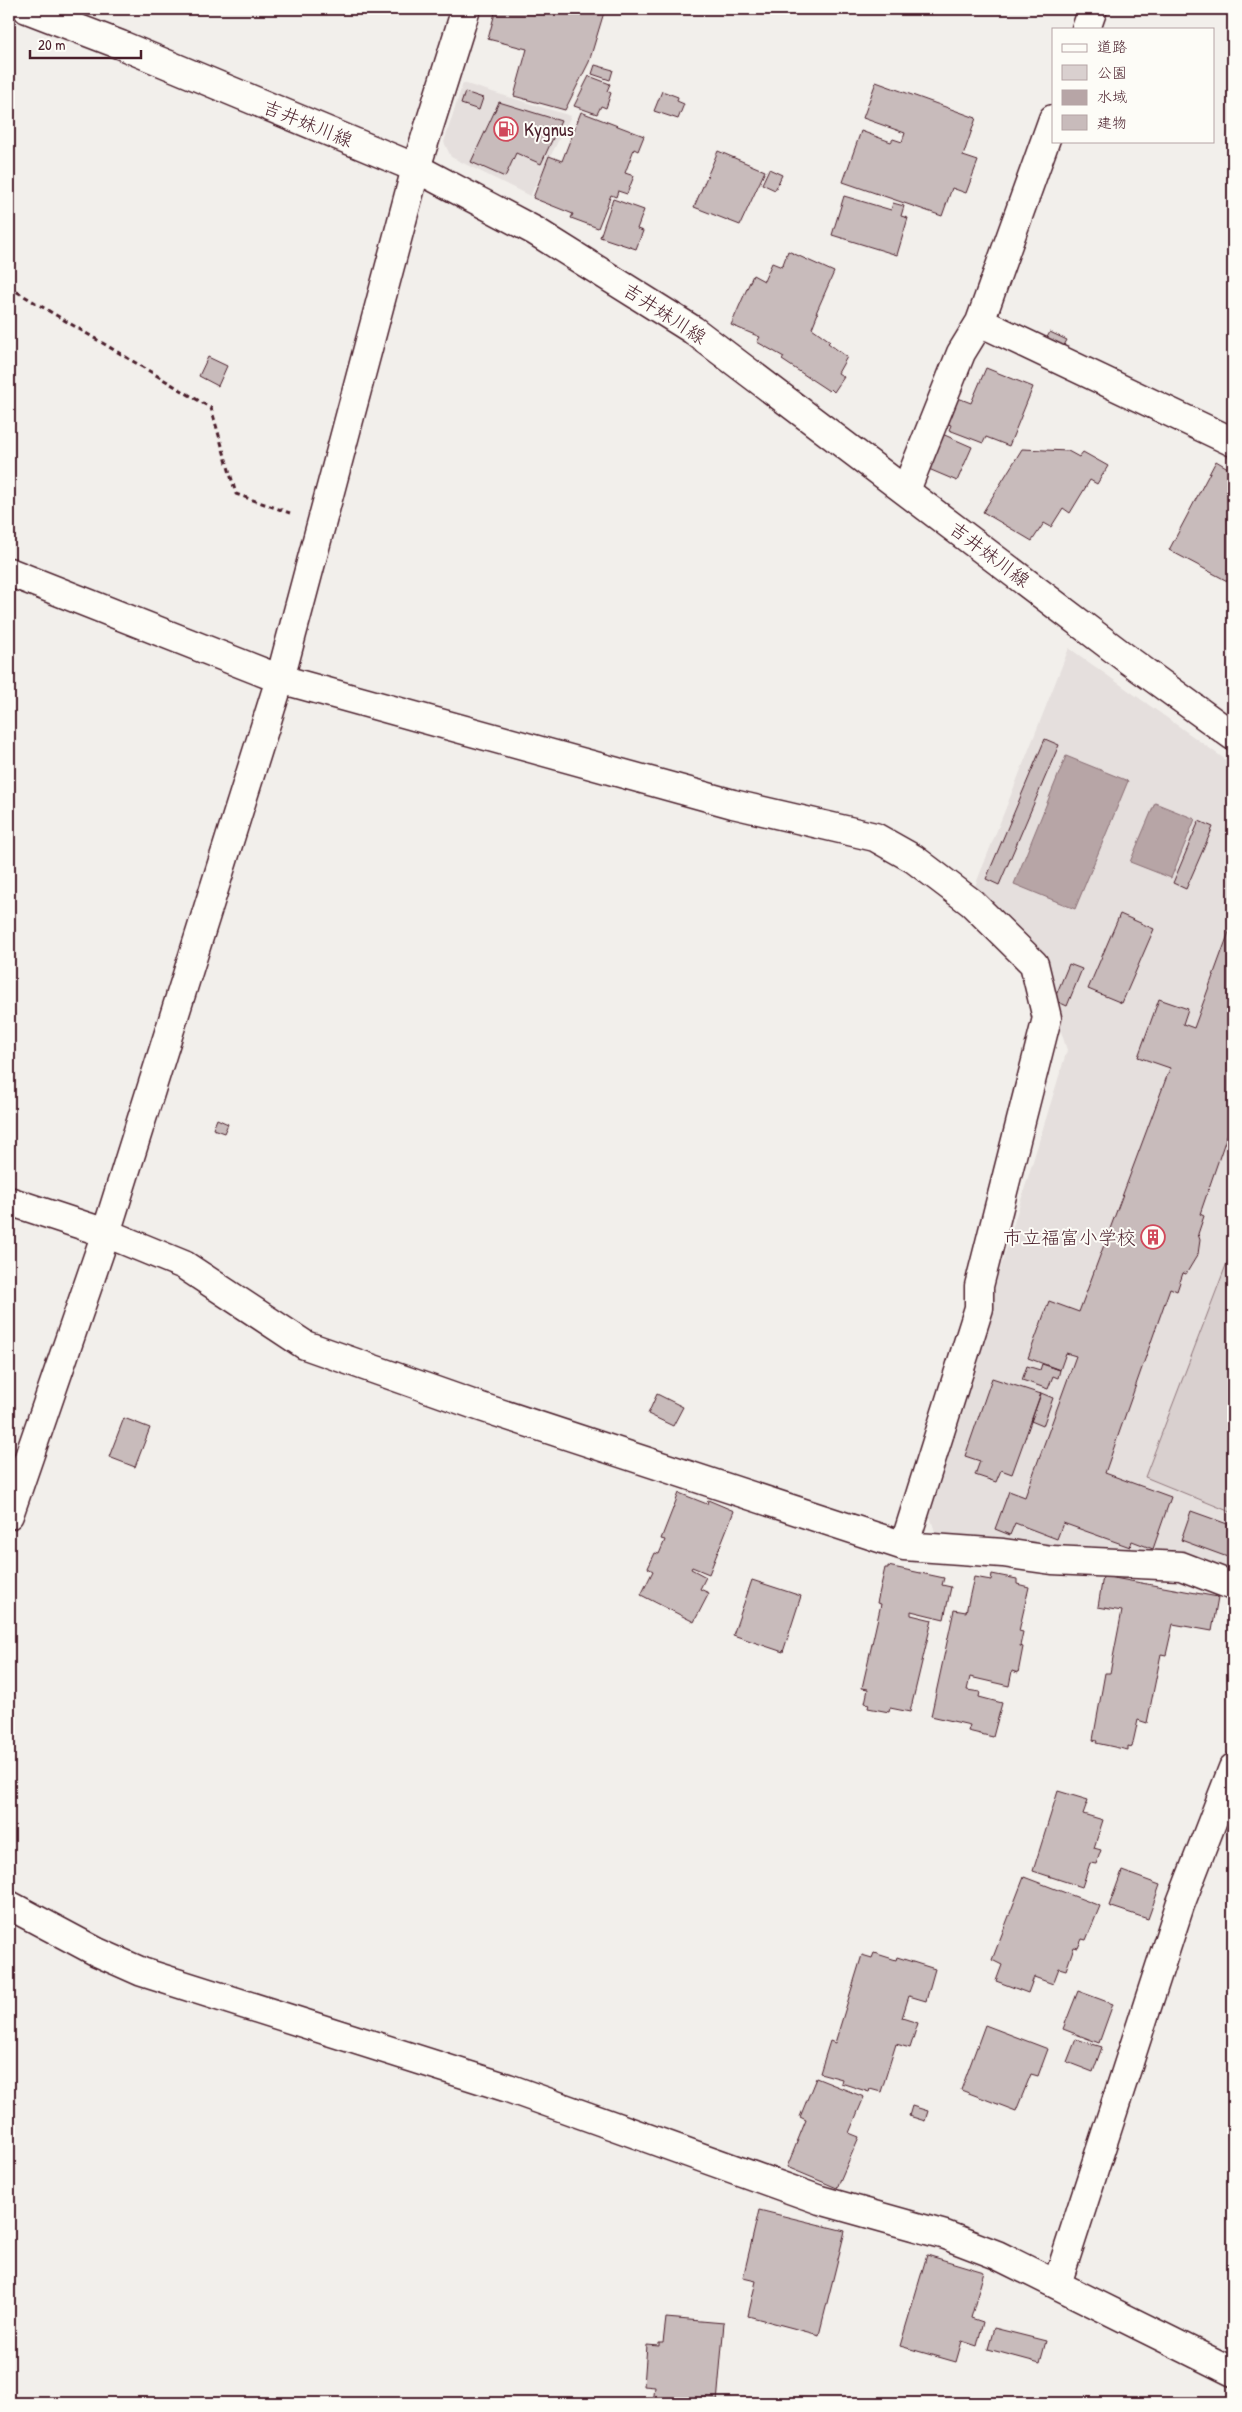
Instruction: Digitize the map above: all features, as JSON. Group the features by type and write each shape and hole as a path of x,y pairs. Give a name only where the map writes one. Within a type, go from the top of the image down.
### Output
{"street":[{"name":"吉井妹川線","path":"27,9 121,45 416,168 536,231 694,330 1127,659 1233,736"},
{"path":"9,1515 106,1233 280,679 416,168 466,9"},
{"path":"1086,28 1093,9"},
{"path":"906,490 961,353 980,322 1052,122"},
{"path":"980,322 1233,442"},
{"path":"9,572 280,679 733,804 875,837 914,859 972,903 1034,964 1047,1018 979,1286 978,1308 904,1546"},
{"path":"9,1201 106,1233 184,1265 304,1345 481,1407 904,1546 1002,1553 1052,1560 1180,1566 1233,1586"},
{"path":"1057,2284 1180,1905 1233,1768"},
{"path":"9,1905 97,1952 142,1972 508,2088 820,2200 945,2236 997,2255 1233,2372"}],"path":[{"path":"9,287 211,408 236,494 321,524"}],"shaded area":[{"name":"Kygnus","path":"463,83 571,116 530,196 451,157 444,142"},
{"path":"1069,648 1233,765 1233,1568 1177,1551 937,1538 927,1507 1067,1050 1034,948 973,891"}],"green space":[{"path":"1233,1247 1233,1513 1145,1477"}],"water":[{"path":"1066,756 1128,781 1075,909 1014,884"},
{"path":"1155,803 1195,819 1171,878 1130,862"}],"building":[{"path":"496,9 605,9 589,62 565,110 514,96 527,49 488,39"},
{"path":"595,65 613,70 610,80 592,74"},
{"path":"589,76 610,84 607,91 611,93 606,108 601,106 597,114 574,106"},
{"path":"876,82 976,118 963,156 978,161 966,193 952,188 942,216 843,182 861,131 891,142 893,139 902,142 905,133 863,118"},
{"path":"662,91 678,97 677,101 684,104 678,119 654,111"},
{"path":"465,92 483,98 479,110 461,104"},
{"path":"499,102 561,121 541,164 516,153 505,177 471,162"},
{"path":"581,112 644,136 638,151 634,149 625,173 634,176 627,194 618,191 616,197 611,195 598,228 571,218 573,214 533,198 549,156 562,161"},
{"path":"718,151 765,171 740,225 694,207"},
{"path":"769,169 782,175 775,190 762,184"},
{"path":"844,196 891,210 893,203 904,206 901,216 908,218 897,255 832,235"},
{"path":"613,199 644,210 637,229 643,231 636,249 600,237"},
{"path":"788,251 834,272 816,313 818,313 812,328 847,357 838,373 844,377 834,392 831,389 829,391 782,360 784,357 757,342 760,337 731,325 753,275 764,281 772,263 782,267"},
{"path":"1050,332 1067,340 1061,351 1044,343"},
{"path":"208,357 227,366 218,386 199,376"},
{"path":"986,368 1033,387 1009,446 986,437 983,443 949,430 951,425 948,424 958,398 971,403"},
{"path":"940,433 972,447 957,481 924,467"},
{"path":"1022,449 1068,451 1079,457 1083,452 1108,466 1097,484 1090,480 1070,513 1063,508 1051,527 1044,523 1032,541 983,512"},
{"path":"1216,461 1233,471 1233,584 1169,550"},
{"path":"1045,739 1059,745 999,885 986,879"},
{"path":"1199,821 1213,827 1186,889 1173,883"},
{"path":"1120,914 1154,929 1122,1003 1088,989"},
{"name":"市立福富小学校","path":"1233,921 1233,1118 1200,1214 1204,1216 1198,1234 1200,1240 1198,1254 1186,1274 1183,1273 1177,1291 1170,1288 1105,1473 1171,1497 1153,1549 1132,1541 1130,1547 1063,1523 1057,1539 1015,1523 1010,1535 995,1529 1009,1491 1025,1497 1076,1356 1066,1353 1060,1370 1028,1358 1049,1301 1079,1312 1170,1068 1138,1057 1159,999 1188,1009 1183,1024 1194,1028"},
{"path":"1069,964 1082,969 1067,1006 1054,1000"},
{"path":"217,1119 228,1124 224,1133 213,1129"},
{"path":"1042,1364 1060,1370 1058,1378 1053,1376 1048,1389 1022,1380 1027,1366 1040,1370"},
{"path":"992,1378 1041,1394 1012,1474 1001,1470 996,1482 975,1475 980,1461 965,1456"},
{"path":"1041,1393 1053,1398 1043,1426 1031,1421"},
{"path":"657,1394 683,1407 673,1426 648,1414"},
{"path":"124,1418 150,1428 135,1467 109,1457"},
{"path":"679,1493 707,1504 708,1500 734,1511 709,1574 692,1567 691,1569 706,1577 700,1589 709,1593 694,1622 641,1595 653,1571 648,1568 655,1553 659,1554 665,1540 661,1539"},
{"path":"1191,1511 1233,1526 1233,1559 1181,1540"},
{"path":"888,1566 944,1578 942,1585 951,1587 944,1619 911,1611 911,1615 932,1620 910,1712 890,1708 889,1712 868,1708 869,1704 865,1703 868,1689 862,1688 881,1604 877,1603 885,1568 888,1568"},
{"path":"992,1574 1017,1579 1017,1584 1029,1587 1019,1631 1023,1632 1020,1646 1023,1647 1018,1673 1012,1671 1009,1686 970,1677 967,1690 980,1692 979,1697 1002,1703 993,1737 968,1731 970,1725 931,1716 954,1610 966,1612 974,1577 991,1580"},
{"path":"1103,1576 1218,1597 1212,1631 1173,1624 1166,1655 1161,1654 1147,1723 1138,1720 1132,1747 1128,1746 1128,1750 1096,1743 1097,1741 1093,1740 1105,1673 1110,1673 1122,1611 1098,1607"},
{"path":"752,1580 801,1596 783,1652 733,1635"},
{"path":"1058,1791 1088,1800 1083,1814 1103,1820 1094,1848 1101,1850 1096,1864 1090,1863 1082,1887 1033,1871"},
{"path":"1122,1871 1160,1885 1148,1919 1109,1906"},
{"path":"1024,1877 1100,1906 1086,1940 1082,1939 1078,1948 1074,1947 1066,1970 1059,1968 1053,1984 1034,1977 1028,1993 996,1981 1002,1965 992,1960"},
{"path":"874,1953 896,1960 897,1957 935,1969 926,2001 909,1996 902,2018 918,2023 910,2048 896,2044 881,2092 870,2089 869,2092 841,2083 842,2079 820,2073 830,2041 835,2043 862,1955 872,1958"},
{"path":"1078,1991 1113,2004 1099,2043 1063,2029"},
{"path":"985,2025 1048,2049 1038,2076 1031,2074 1016,2111 961,2090"},
{"path":"1076,2039 1102,2047 1093,2072 1067,2062"},
{"path":"816,2078 864,2097 849,2133 859,2137 837,2188 787,2167 806,2120 800,2117"},
{"path":"912,2106 928,2111 925,2121 909,2116"},
{"path":"759,2210 845,2231 819,2335 748,2316 756,2281 743,2278"},
{"path":"927,2255 984,2272 971,2318 983,2322 977,2346 962,2341 956,2362 900,2346"},
{"path":"666,2318 724,2323 717,2403 653,2403 655,2387 644,2386 647,2345 659,2346 659,2343 663,2343"},
{"path":"994,2328 1046,2341 1040,2363 988,2349"}],"place":[{"name":"Kygnus","path":"506,129"},
{"name":"市立福富小学校","path":"1153,1237"}]}
